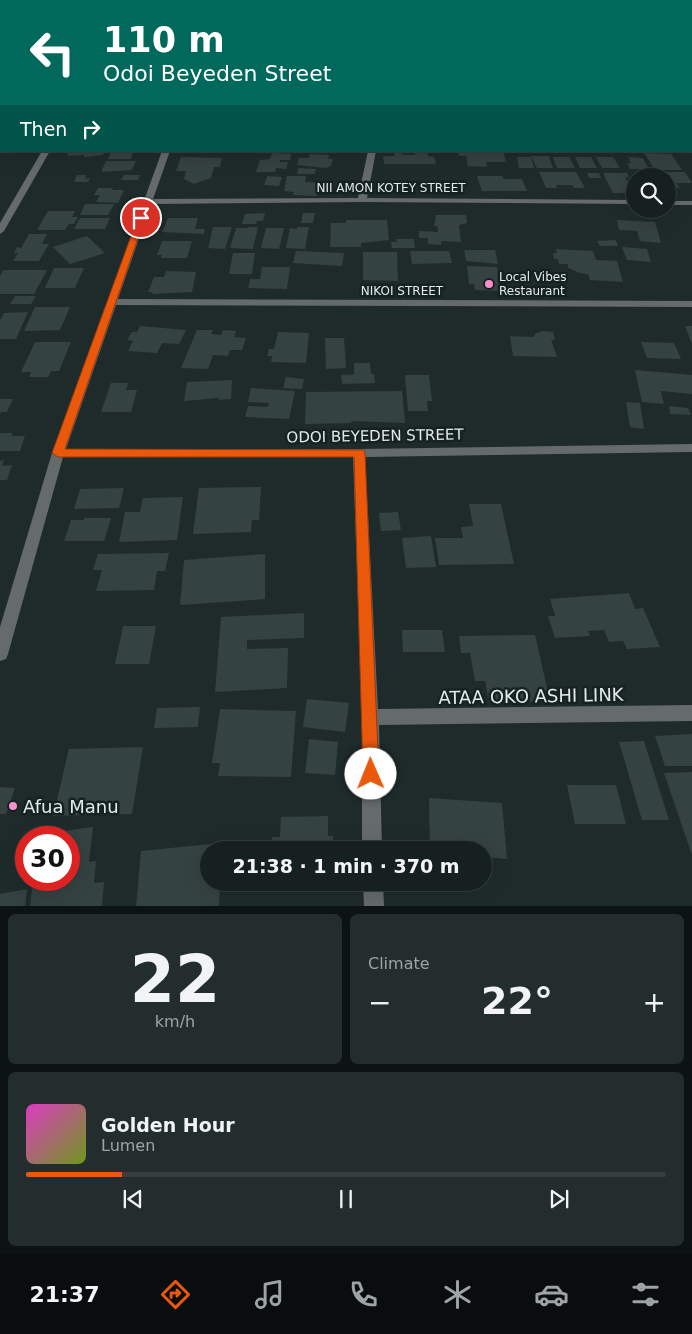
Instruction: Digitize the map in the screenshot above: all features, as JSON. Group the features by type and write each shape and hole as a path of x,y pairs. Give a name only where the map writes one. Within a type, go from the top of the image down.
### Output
{"street":[{"path":"0,231 45,152"},
{"path":"0,654 58,453 166,152"},
{"path":"362,200 372,152"},
{"name":"NII AMON KOTEY STREET","path":"147,202 362,200 626,202"},
{"path":"676,203 692,203"},
{"name":"NIKOI STREET","path":"111,302 692,304"},
{"name":"ODOI BEYEDEN STREET","path":"58,453 360,453 692,448"},
{"path":"360,453 370,717 372,841"},
{"name":"ATAA OKO ASHI LINK","path":"370,717 692,713"},
{"path":"373,891 374,906"}],"building":[{"path":"69,152 104,152 103,155 67,156"},
{"path":"111,152 133,152 131,159 108,159"},
{"path":"394,152 401,152 402,155 415,155 415,152 427,152 428,156 434,157 436,164 384,164 383,156 395,156"},
{"path":"459,152 503,152 506,162 486,162 487,167 468,166 466,156 459,156"},
{"path":"272,153 291,154 290,160 280,160 280,162 288,162 286,169 276,168 275,172 256,172 260,160 270,159"},
{"path":"644,153 671,154 682,170 676,170 676,168 654,168"},
{"path":"310,154 329,155 328,159 333,159 331,166 326,168 297,165 299,158 309,158"},
{"path":"531,156 549,156 553,168 537,168"},
{"path":"181,157 222,158 220,167 214,167 211,178 194,184 184,179 186,171 176,171"},
{"path":"517,157 531,157 534,168 519,168"},
{"path":"553,157 569,157 575,168 557,168"},
{"path":"575,157 591,157 597,168 580,168"},
{"path":"596,157 613,157 620,168 602,168"},
{"path":"628,157 643,158 648,168 630,168 627,163 631,163"},
{"path":"106,161 136,161 132,170 101,172"},
{"path":"298,168 316,169 315,174 297,174"},
{"path":"539,172 576,172 585,188 574,188 572,185 556,185 557,188 546,188"},
{"path":"676,172 685,172 692,183 676,183"},
{"path":"587,173 599,173 601,178 589,178"},
{"path":"603,173 626,173 626,193 613,193"},
{"path":"77,175 86,175 85,179 90,178 88,182 74,182"},
{"path":"124,175 140,175 138,180 121,180"},
{"path":"267,176 282,177 279,186 264,185"},
{"path":"287,176 306,176 305,182 323,183 322,192 318,192 317,196 293,195 294,192 284,191"},
{"path":"477,176 502,176 504,179 522,179 527,191 482,191"},
{"path":"98,188 124,190 118,203 96,202 100,195 94,195"},
{"path":"85,204 114,204 108,215 80,215"},
{"path":"48,211 75,211 72,217 78,217 74,224 69,224 65,230 37,230"},
{"path":"265,213 263,221 257,221 256,224 242,224 245,214"},
{"path":"303,213 315,213 313,223 301,223"},
{"path":"436,215 466,215 467,223 459,225 461,242 441,241 441,245 428,244 428,238 419,238 419,231 438,232 437,226 434,226"},
{"path":"80,218 110,218 105,229 74,229"},
{"path":"168,218 198,218 195,229 205,229 204,234 162,232"},
{"path":"346,220 387,220 389,240 361,243 361,247 330,247 331,223 346,223"},
{"path":"617,220 655,222 661,243 640,241 637,231 619,230"},
{"path":"213,227 232,227 225,249 208,248"},
{"path":"258,227 253,249 230,248 236,228"},
{"path":"297,227 309,227 305,249 286,248 290,228 297,229"},
{"path":"266,228 284,228 279,249 261,248"},
{"path":"29,234 47,234 42,244 49,244 39,261 13,261 18,253 14,253 17,247 21,248"},
{"path":"87,236 105,253 70,264 53,247"},
{"path":"396,239 414,239 415,248 392,248 391,242 397,242"},
{"path":"616,240 618,246 600,246 597,241"},
{"path":"162,241 192,241 187,258 161,258 162,255 157,255"},
{"path":"622,247 647,249 651,262 627,260"},
{"path":"556,249 593,251 596,260 617,261 623,282 590,280 588,274 568,268 568,264 559,264 558,259 554,259 553,253 557,253"},
{"path":"464,250 495,250 498,264 466,261"},
{"path":"296,251 344,253 342,266 293,263"},
{"path":"410,251 449,251 452,263 412,264"},
{"path":"363,252 397,252 398,281 363,280"},
{"path":"233,253 255,253 252,274 229,274"},
{"path":"467,266 497,267 501,291 475,290 474,284 469,284"},
{"path":"262,267 290,267 287,289 248,288 250,279 260,279"},
{"path":"54,268 84,268 75,288 45,288"},
{"path":"3,270 47,270 34,294 0,294 0,276"},
{"path":"166,271 196,272 192,292 152,294 153,292 148,292 154,277 164,277"},
{"path":"15,296 36,296 31,304 10,304"},
{"path":"35,307 70,307 60,330 24,331"},
{"path":"28,312 16,339 0,339 0,320 4,313"},
{"path":"140,326 186,330 179,344 162,343 157,353 128,351 133,341 127,340 132,332 137,332"},
{"path":"685,326 692,326 692,344"},
{"path":"197,330 213,330 211,334 221,335 223,330 236,331 234,337 246,338 242,350 230,350 228,356 213,355 208,369 181,368"},
{"path":"542,331 553,332 555,340 551,340 557,357 513,356 510,336 534,337 535,334"},
{"path":"278,332 309,333 306,363 271,362 272,356 267,356 269,349 274,349"},
{"path":"325,338 344,338 346,368 326,369"},
{"path":"35,342 71,342 59,371 51,371 48,377 29,377 31,372 21,372"},
{"path":"641,342 674,343 681,359 647,358"},
{"path":"354,363 370,363 371,374 374,374 375,383 342,384 341,375 361,374 354,374"},
{"path":"635,370 692,375 692,394 661,391 664,404 642,402"},
{"path":"405,375 429,375 432,401 427,401 428,411 408,411"},
{"path":"286,377 304,379 302,389 283,388"},
{"path":"232,380 231,399 219,400 219,398 184,401 187,382"},
{"path":"111,383 128,383 126,390 137,390 131,412 101,412"},
{"path":"251,388 295,391 289,419 245,417 248,406 268,407 269,403 248,402"},
{"path":"402,391 405,423 351,421 352,423 305,424 306,392"},
{"path":"0,399 13,399 7,412 1,412 0,415"},
{"path":"626,402 640,403 644,429 630,427"},
{"path":"669,406 688,408 691,415 670,414"},
{"path":"0,433 13,433 11,436 25,436 20,451 0,451"},
{"path":"4,460 2,466 12,465 7,480 0,480 0,461"},
{"path":"261,487 259,520 252,520 251,532 193,534 199,488"},
{"path":"124,488 119,508 74,509 80,489"},
{"path":"183,497 177,540 119,542 125,512 140,512 143,498"},
{"path":"469,504 501,504 514,564 439,565 435,538 463,538 461,527 473,526"},
{"path":"398,512 401,530 381,531 379,513"},
{"path":"84,518 111,518 104,541 64,541 71,520 84,520"},
{"path":"431,536 436,567 406,568 402,538"},
{"path":"169,553 165,571 157,571 154,590 96,591 102,570 93,570 98,554"},
{"path":"265,554 265,599 180,605 184,560"},
{"path":"629,593 635,609 643,608 660,647 627,649 623,641 609,642 604,630 588,631 590,636 555,638 548,616 555,616 550,599"},
{"path":"304,613 304,638 247,640 247,649 288,648 287,688 215,692 221,617"},
{"path":"123,626 156,626 149,664 115,664"},
{"path":"402,630 442,630 445,652 403,652"},
{"path":"535,635 550,701 489,702 485,681 475,681 470,653 461,653 459,636"},
{"path":"307,699 349,703 345,732 303,727"},
{"path":"200,707 198,727 154,728 157,708"},
{"path":"220,709 296,711 291,777 218,776 220,763 212,763"},
{"path":"692,734 692,766 665,766 655,736"},
{"path":"309,739 338,742 335,775 305,773"},
{"path":"644,741 669,820 642,820 619,742"},
{"path":"143,747 132,814 53,816 69,749"},
{"path":"692,772 692,855 664,773"},
{"path":"567,785 616,785 626,824 575,824"},
{"path":"0,787 15,788 6,814 0,814"},
{"path":"429,798 502,803 507,859 492,858 492,841 430,841"},
{"path":"328,816 328,836 333,836 333,841 272,841 272,837 280,837 281,817"},
{"path":"93,827 89,862 96,861 94,883 104,882 102,906 30,906 32,891 80,891 80,829"},
{"path":"200,845 200,891 220,891 219,906 136,906 141,851"},
{"path":"27,891 25,906 0,906 0,894"}],"place":[{"name":"Local Vibes Restaurant","path":"489,284"},
{"name":"Afua Manu","path":"13,806"}],"route":[{"path":"141,218 58,453 360,453 371,774"}]}
